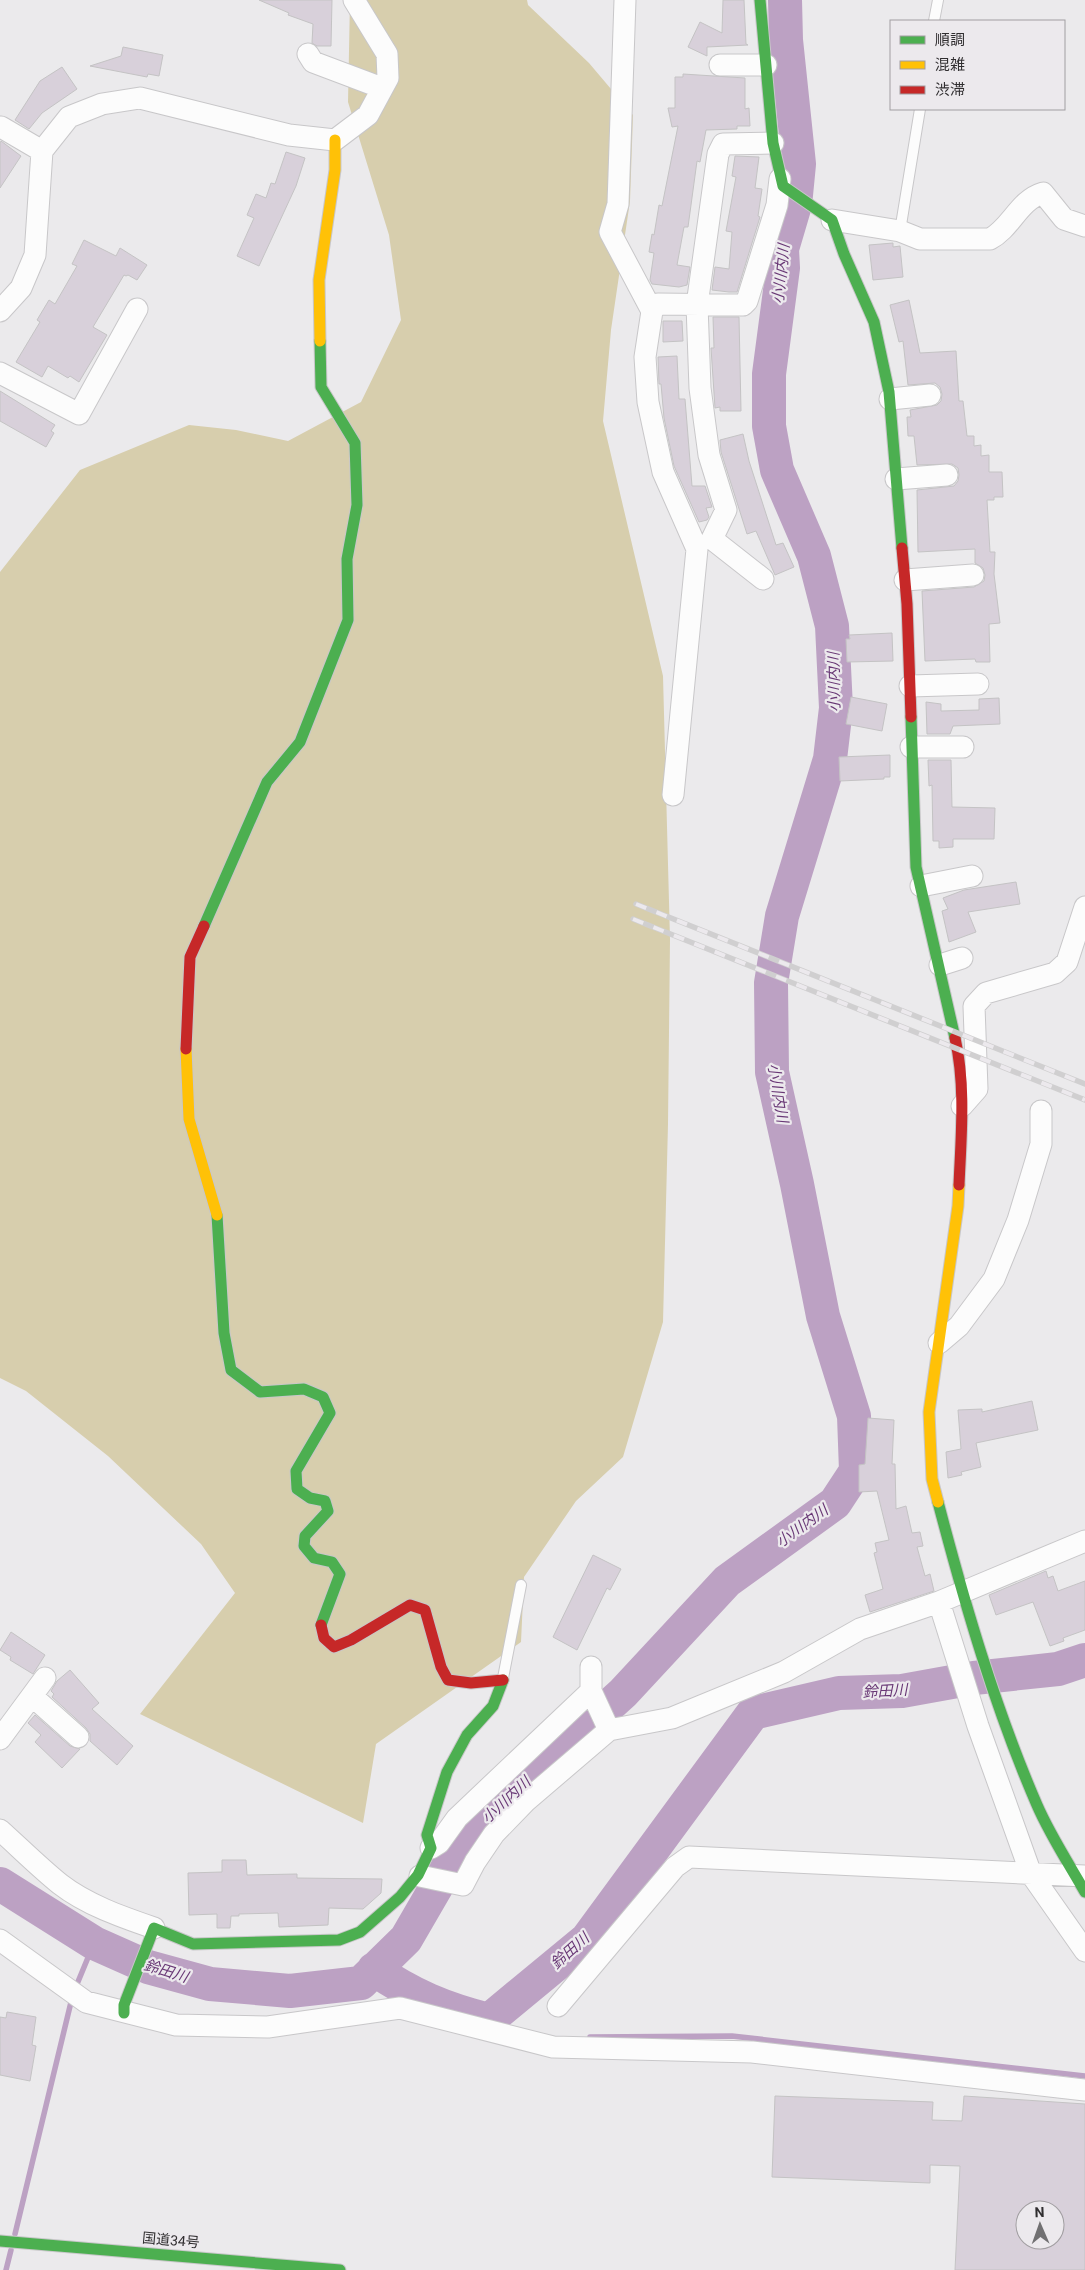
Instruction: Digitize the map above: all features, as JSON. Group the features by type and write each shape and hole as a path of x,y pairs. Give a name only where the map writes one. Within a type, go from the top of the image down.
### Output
{"main road":[{"path":"760,0 773,143 782,183 827,217 874,322 890,399 905,580 916,867 960,1058 962,1106 958,1206 930,1412 932,1479 962,1592 1005,1722 1038,1807 1082,1881"},
{"path":"124,2009 152,1931 193,1944 339,1940 360,1932 400,1897 419,1876 431,1848 427,1835 447,1772 467,1735 493,1706 503,1679 471,1683 448,1680 442,1667 425,1610 410,1605 351,1640 334,1647 324,1638 321,1624 340,1574 332,1562 314,1558 304,1546 305,1536 328,1511 324,1501 310,1498 297,1488 296,1471 330,1413 323,1398 304,1389 260,1392 231,1370 224,1333 218,1218 189,1119 186,1048 190,957 267,782 300,742 348,620 347,559 357,506 355,443 321,387 319,280 335,170 335,140"},
{"name":"国道34号","path":"0,2241 340,2270"}],"street":[{"path":"0,311 21,288 36,255 42,151 69,117 102,104 140,98 289,135 335,140 368,115 388,78 387,54 354,0"},
{"path":"624,0 618,204 610,232 652,311"},
{"path":"308,54 313,62 382,88"},
{"path":"720,65 766,65"},
{"path":"1,126 42,151"},
{"path":"673,795 704,544 726,510 709,455 700,388 697,305 718,154 723,144 773,143"},
{"path":"762,579 704,544 663,472 648,402 645,357 652,311 658,304 743,305 747,301 778,205 782,183"},
{"path":"827,217 900,231 920,239 990,239 997,235 1032,196 1042,193 1064,219 1085,226"},
{"path":"0,373 79,414 137,309"},
{"path":"890,399 930,395"},
{"path":"896,480 947,475"},
{"path":"905,580 973,575"},
{"path":"910,686 978,684"},
{"path":"912,747 963,747"},
{"path":"921,886 972,876"},
{"path":"962,1106 977,1089 974,1006 986,993 1055,973 1067,962 1085,907"},
{"path":"940,965 962,958"},
{"path":"939,1343 959,1326 994,1279 1018,1220 1041,1144 1041,1111"},
{"path":"419,1876 463,1885 475,1862 494,1834 526,1801 608,1727 672,1718 784,1672 860,1629 940,1602 1085,1540"},
{"path":"940,1602 978,1726 1031,1874 1084,1948"},
{"path":"591,1667 591,1691 608,1727"},
{"path":"0,1739 45,1678"},
{"path":"431,1848 439,1843 457,1818 591,1691"},
{"path":"32,1696 78,1737"},
{"path":"0,1830 62,1885 86,1900 152,1931"},
{"path":"558,2006 675,1867 690,1857 1031,1874 1082,1881"},
{"path":"0,1940 84,2000 124,2009 176,2025 268,2027 400,2008 553,2047 752,2052 1085,2090"}],"lane":[{"path":"934,20 938,0"},
{"path":"900,231 920,110"},
{"path":"503,1679 521,1585"}],"shaded area":[{"path":"350,0 527,0 528,5 589,63 633,115 630,201 611,330 603,421 663,676 670,939 663,1322 623,1457 576,1501 524,1577 521,1642 376,1744 363,1823 140,1714 235,1593 201,1544 108,1456 26,1391 0,1378 0,572 80,470 189,425 236,430 288,441 361,402 401,320 389,235 348,102"}],"building":[{"path":"259,0 332,0 331,46 317,46 312,43 313,24 288,15 289,13"},
{"path":"723,0 744,0 746,44 748,45 707,47 707,56 688,47 700,22 722,33"},
{"path":"123,47 163,55 159,76 148,74 147,77 90,66 121,56"},
{"path":"62,67 77,89 42,113 29,129 15,120 40,81"},
{"path":"683,74 745,78 745,109 749,108 750,126 737,126 737,129 706,130 700,162 697,161 688,227 684,227 677,265 690,267 687,285 679,287 652,284 650,280 654,253 649,252 659,205 662,206 678,126 672,127 668,108 675,108 675,77 683,77"},
{"path":"1,141 21,156 0,188 0,143"},
{"path":"286,152 305,158 296,186 259,266 237,256 254,218 247,215 256,194 266,198 271,183 275,184"},
{"path":"735,156 759,157 755,188 762,189 758,216 760,217 737,292 729,292 712,290 715,267 729,269 732,232 726,231 736,177 732,176"},
{"path":"84,240 116,256 120,248 147,265 137,280 124,275 93,327 107,335 79,382 48,366 42,377 16,362 40,322 37,320 49,300 55,304 77,266 72,264"},
{"path":"893,243 893,247 900,246 903,277 873,280 869,245"},
{"path":"909,300 920,353 956,351 959,401 963,401 967,436 974,436 974,446 981,445 981,456 989,455 989,472 1002,472 1003,497 994,497 994,500 987,500 990,552 995,552 994,574 1000,623 989,624 990,662 976,662 975,659 925,661 922,591 974,587 984,581 985,575 983,568 975,563 975,549 918,552 917,490 954,486 958,481 959,475 958,468 952,464 917,465 914,436 908,436 907,417 911,417 910,410 937,405 941,401 942,394 940,387 935,383 908,385 903,341 899,342 890,305"},
{"path":"713,317 739,317 741,411 720,411 720,407 715,408 711,348 714,348"},
{"path":"663,321 682,321 683,341 663,342"},
{"path":"677,356 679,399 685,399 692,486 705,486 712,507 706,508 709,517 707,520 699,522 674,466 664,418 661,384 659,384 658,357"},
{"path":"0,391 55,425 51,431 54,433 46,447 0,421"},
{"path":"743,434 749,461 776,545 783,543 794,567 775,575 756,531 747,534 721,452 720,440"},
{"path":"892,633 893,661 847,662 846,639 850,639 849,635"},
{"path":"851,697 887,704 882,731 846,724"},
{"path":"999,698 1000,724 953,726 950,734 927,734 926,702 941,704 941,711 979,710 979,699"},
{"path":"890,755 890,777 884,777 884,779 840,781 839,757"},
{"path":"928,760 951,760 952,807 995,808 994,839 953,839 953,847 939,848 939,841 933,841 932,785 929,786"},
{"path":"1016,882 1020,904 968,912 976,932 949,942 942,911 948,909 943,898 964,890"},
{"path":"1032,1401 1038,1430 976,1443 981,1467 961,1472 962,1475 948,1478 946,1452 961,1449 958,1410 982,1409 982,1412"},
{"path":"868,1418 894,1420 892,1464 895,1464 896,1509 906,1506 912,1533 920,1532 923,1546 917,1547 925,1576 930,1574 934,1591 870,1612 865,1595 883,1589 874,1553 877,1552 875,1543 889,1540 877,1491 859,1492 859,1465 865,1464"},
{"path":"593,1555 621,1569 610,1590 607,1588 577,1650 553,1637"},
{"path":"1046,1571 1048,1578 1053,1576 1058,1591 1085,1581 1085,1630 1063,1638 1064,1641 1050,1646 1033,1602 996,1615 989,1595"},
{"path":"11,1632 45,1655 33,1674 10,1660 11,1657 0,1650"},
{"path":"70,1670 99,1703 92,1709 133,1746 117,1765 90,1741 90,1734 86,1728 52,1697 54,1694 51,1691 57,1681"},
{"path":"35,1715 70,1746 80,1749 62,1768 35,1742 41,1735 28,1723"},
{"path":"222,1860 246,1860 247,1875 297,1874 297,1878 382,1879 381,1893 363,1909 329,1908 328,1925 279,1927 278,1913 239,1914 239,1916 231,1916 230,1928 217,1928 217,1914 189,1915 188,1873 222,1872"},
{"path":"7,2012 36,2017 32,2045 36,2046 30,2081 0,2075 0,2017 6,2018"},
{"path":"775,2096 933,2102 932,2120 962,2121 964,2096 1085,2104 1085,2270 955,2270 960,2166 930,2165 930,2183 772,2177"}],"waterway":[{"name":"小川内川","path":"0,1884 94,1943 148,1967 210,1984 290,1991 361,1983 406,1939 460,1846 486,1817 623,1693 727,1581 835,1503 856,1471 854,1416 823,1316 797,1184 772,1072 771,983 782,916 830,759 836,708 832,626 814,556 777,470 769,426 769,374 783,268 782,249 795,205 799,164 786,40 785,0"},
{"name":"鈴田川","path":"374,1969 415,1994 458,2011 489,2020 587,1939 753,1713 839,1693 902,1691 974,1678 1058,1669 1085,1660"},
{"path":"75,1989 94,1943"},
{"path":"15,2234 72,1998"},
{"path":"590,2037 732,2036 1085,2076"},
{"path":"6,2270 11,2250"}],"railway":[{"path":"636,904 1085,1084"},
{"path":"633,919 1085,1100"}],"traffic: fast":[{"path":"760,0 773,143 783,186 832,220 844,254 874,322 889,392 902,548"},
{"path":"204,926 267,782 300,742 348,620 347,559 357,505 355,443 321,387 320,341"},
{"path":"911,717 916,867 955,1038"},
{"path":"217,1215 224,1333 231,1370 260,1392 304,1389 323,1397 330,1413 296,1471 297,1489 310,1498 325,1501 328,1511 305,1536 304,1546 314,1558 332,1562 340,1574 321,1625"},
{"path":"938,1502 970,1618 994,1694 1042,1816 1085,1892"},
{"path":"124,2013 124,2005 154,1928 193,1944 339,1940 360,1932 400,1897 418,1875 431,1848 427,1835 447,1772 467,1735 493,1706 503,1680"},
{"path":"0,2241 340,2270"}],"traffic: slow":[{"path":"320,341 319,280 335,170 335,140"},
{"path":"186,1049 189,1119 217,1215"},
{"path":"938,1502 932,1479 929,1412 958,1206 959,1185"}],"traffic: jam":[{"path":"902,548 907,604 911,717"},
{"path":"186,1049 190,957 204,926"},
{"path":"955,1038 962,1093 959,1185"},
{"path":"321,1625 324,1638 334,1647 351,1640 410,1605 425,1610 441,1667 448,1680 471,1683 503,1680"}]}
